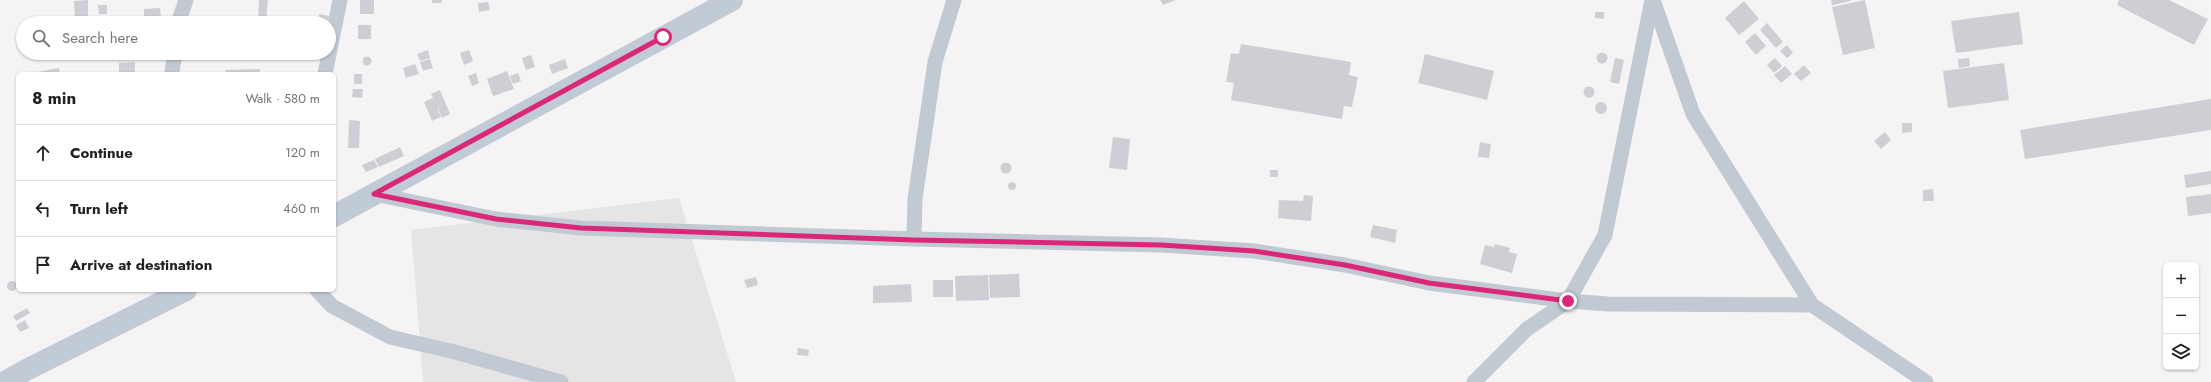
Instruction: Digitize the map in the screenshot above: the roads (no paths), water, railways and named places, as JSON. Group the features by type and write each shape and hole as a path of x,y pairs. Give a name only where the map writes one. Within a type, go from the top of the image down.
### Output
{"main road":[{"path":"336,215 732,0"},
{"path":"5,382 182,292"}],"street":[{"path":"180,16 186,0"},
{"path":"336,20 340,0"},
{"path":"914,240 915,199 935,62 954,0"},
{"path":"1474,382 1527,329 1568,301 1606,235 1652,0"},
{"path":"1652,0 1694,114 1812,305 1926,382"},
{"path":"172,72 173,60"},
{"path":"325,72 328,60"},
{"path":"374,194 496,219 581,228 914,240 1161,245 1254,251 1345,265 1429,283 1568,301 1608,304 1812,305"},
{"path":"319,292 332,306 390,337 455,352 561,382"}]}
